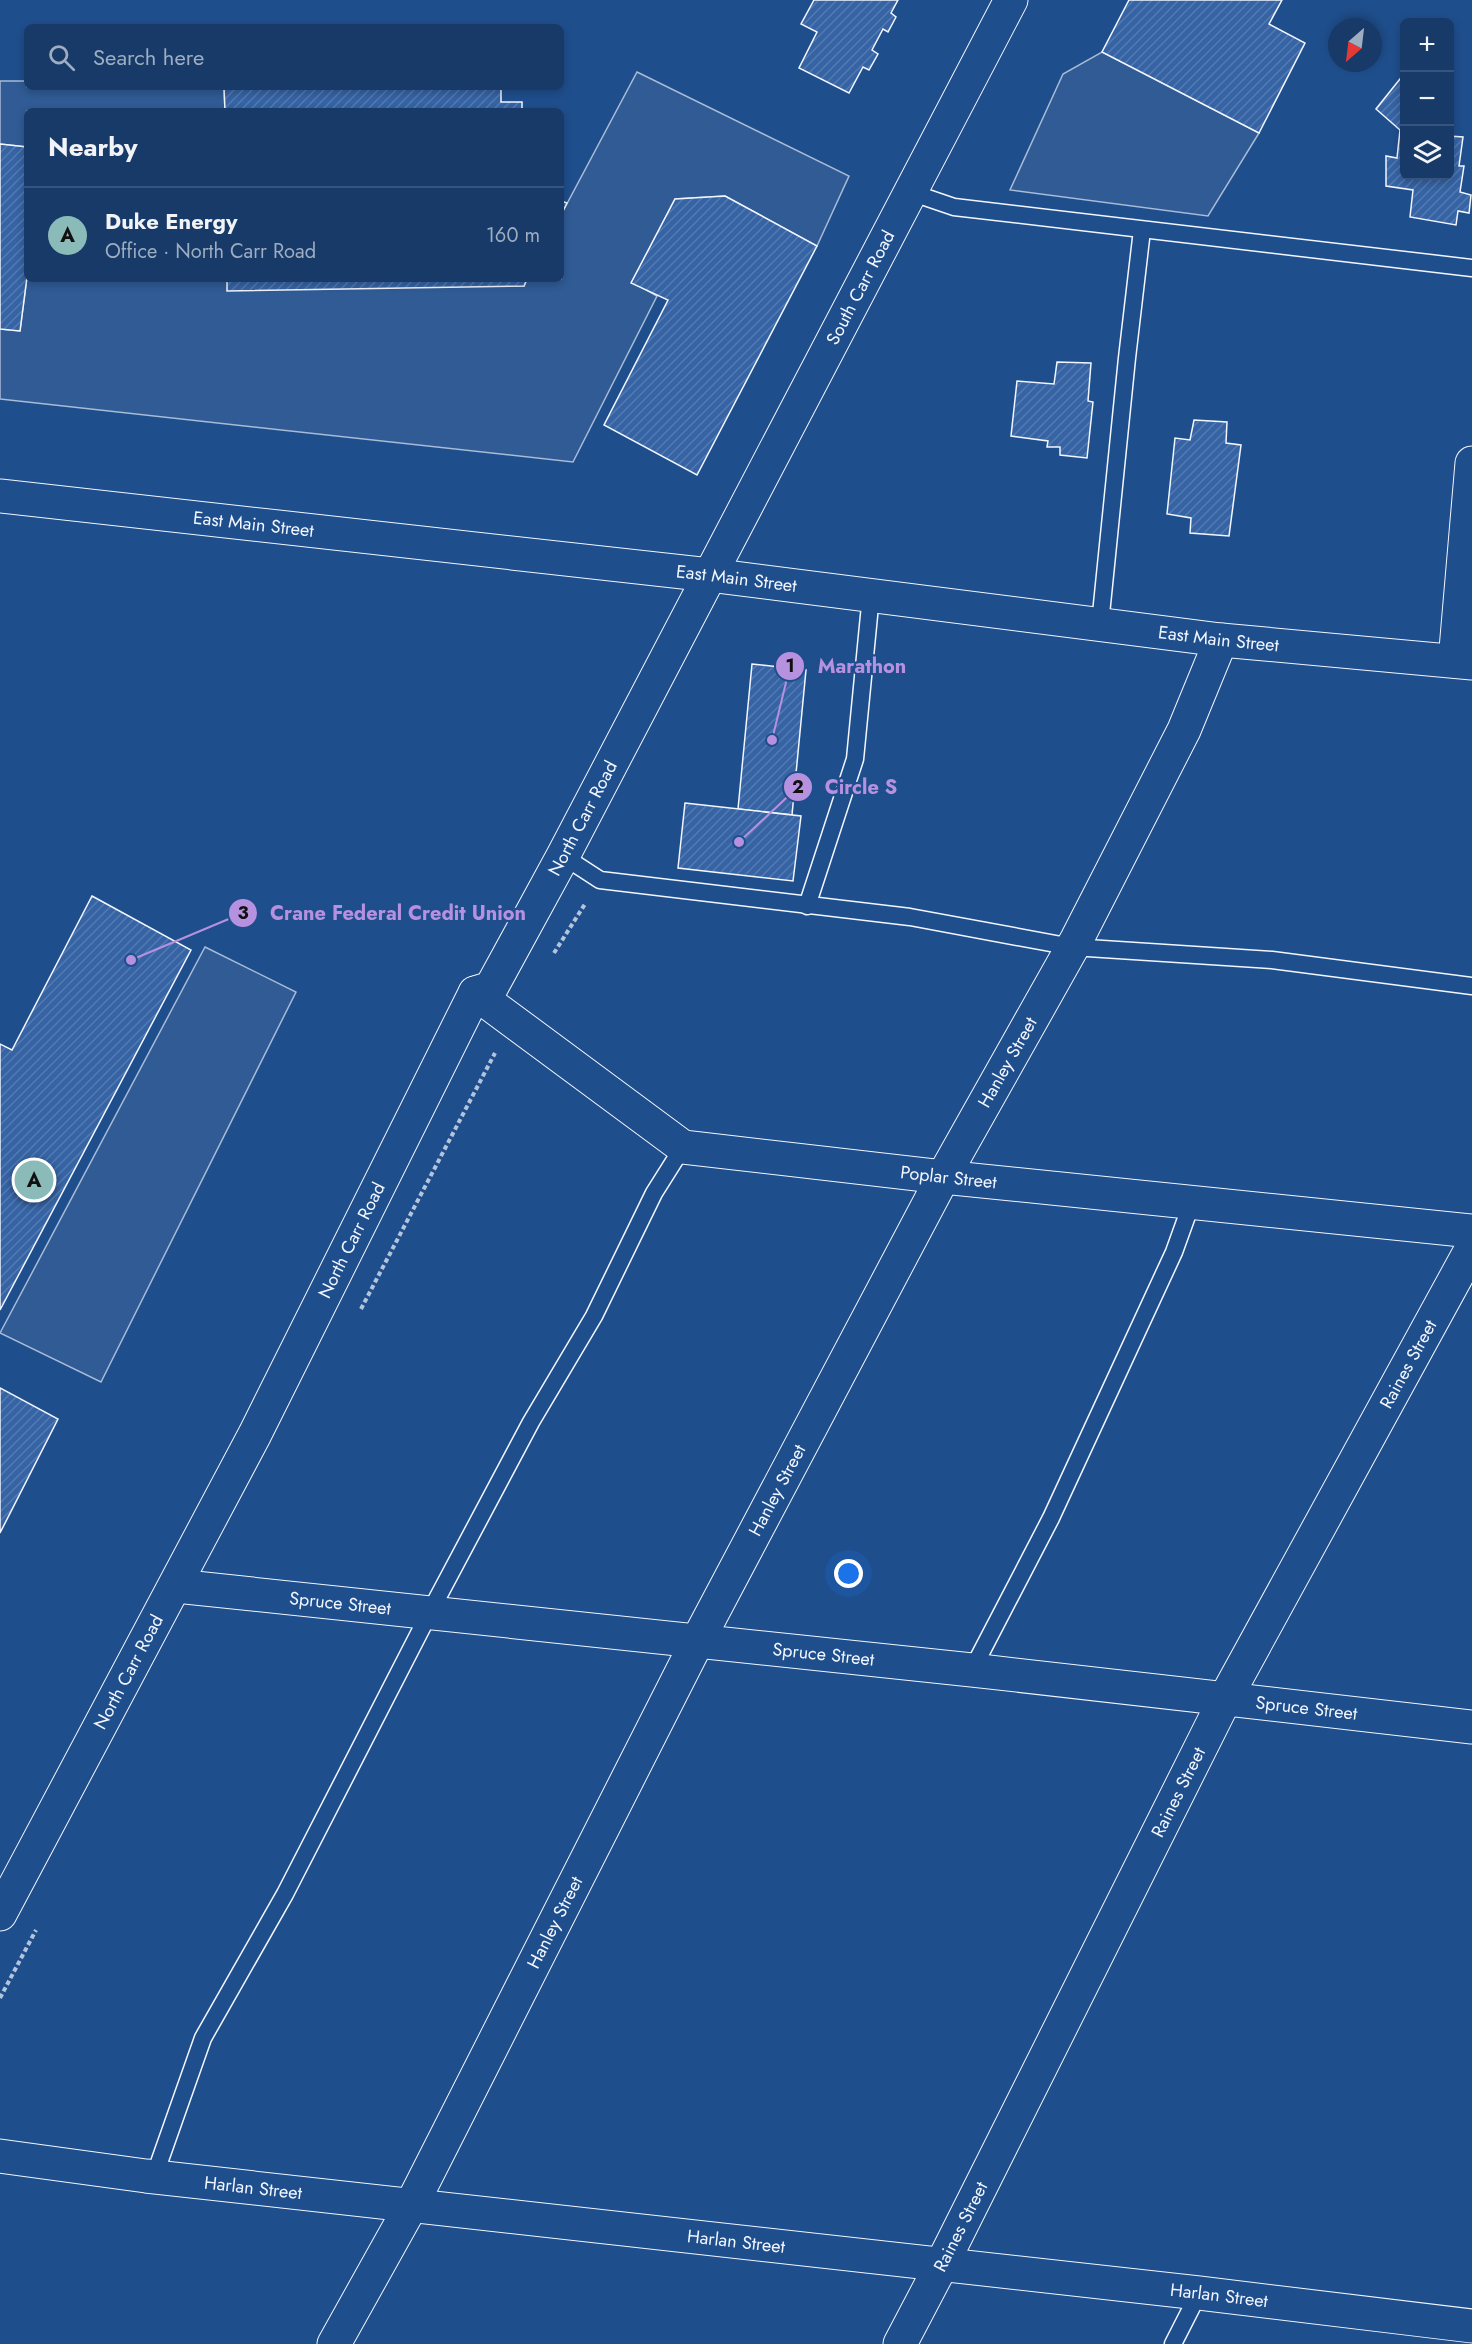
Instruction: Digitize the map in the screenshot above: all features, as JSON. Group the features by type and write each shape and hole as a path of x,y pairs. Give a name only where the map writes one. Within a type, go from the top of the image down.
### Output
{"street":[{"name":"South Carr Road","path":"710,574 1011,0"},
{"path":"1463,662 1472,463"},
{"name":"East Main Street","path":"0,496 710,574 1221,640 1463,662"},
{"name":"North Carr Road","path":"0,1914 255,1434 474,993 491,988 563,856 710,574"},
{"name":"Hanley Street","path":"334,2344 411,2206 698,1640 943,1177 1072,947 1184,730 1221,640"},
{"name":"Poplar Street","path":"474,993 683,1147 943,1177 1472,1231"},
{"name":"Raines Street","path":"900,2344 1226,1697 1472,1248"},
{"name":"Spruce Street","path":"176,1586 1226,1697 1472,1727"},
{"name":"Harlan Street","path":"0,2156 154,2177 1199,2293 1472,2326"}],"lane":[{"path":"910,192 954,207 1472,268"},
{"path":"1100,624 1142,230"},
{"path":"807,906 855,759 871,595"},
{"path":"563,856 600,880 910,917 1072,947 1272,960 1472,986"},
{"path":"154,2177 203,2038 285,1894 531,1422 594,1316 654,1192 683,1147"},
{"path":"972,1670 1051,1518 1174,1252 1192,1202"},
{"path":"1173,2344 1199,2293"}],"shaded area":[{"path":"1102,52 1259,133 1208,216 1010,190 1063,74"},
{"path":"637,72 849,176 817,246 725,196 675,199 632,282 657,296 573,462 0,399 0,329 20,331 26,282 354,282 524,286 526,282 564,282 564,209"},
{"path":"0,81 24,81 24,90 224,90 225,108 24,108 24,147 0,144"},
{"path":"205,947 296,992 101,1382 0,1333"}],"building":[{"path":"814,0 898,0 891,13 896,17 888,32 883,29 872,50 878,54 869,70 863,67 849,93 799,68 817,32 801,24"},
{"path":"1129,0 1282,0 1269,24 1305,43 1259,133 1102,52"},
{"path":"1400,79 1400,130 1376,109"},
{"path":"224,90 501,90 501,102 522,102 522,108 225,108"},
{"path":"1400,130 1400,180 1454,180 1454,136 1463,137 1459,166 1464,166 1460,192 1471,195 1469,213 1458,211 1456,225 1410,217 1413,190 1386,186 1386,156 1397,158"},
{"path":"0,144 24,147 24,282 26,282 20,331 0,329"},
{"path":"725,196 817,246 697,475 604,425 668,300 631,283 675,199"},
{"path":"227,282 526,282 524,286 227,291"},
{"path":"1057,362 1091,363 1088,401 1093,402 1087,458 1060,455 1060,447 1047,447 1048,441 1011,436 1017,381 1054,384"},
{"path":"1194,420 1227,422 1226,443 1241,445 1229,536 1190,533 1191,518 1167,514 1175,438 1190,440"},
{"path":"752,664 806,670 792,815 738,809"},
{"path":"685,803 801,816 793,881 678,868"},
{"path":"92,896 191,950 0,1310 0,1044 12,1050"},
{"path":"0,1388 58,1419 0,1533"}],"place":[{"name":"Marathon","path":"772,740"},
{"name":"Circle S","path":"739,842"},
{"name":"Crane Federal Credit Union","path":"131,960"},
{"name":"Duke Energy","path":"34,1180"}]}
